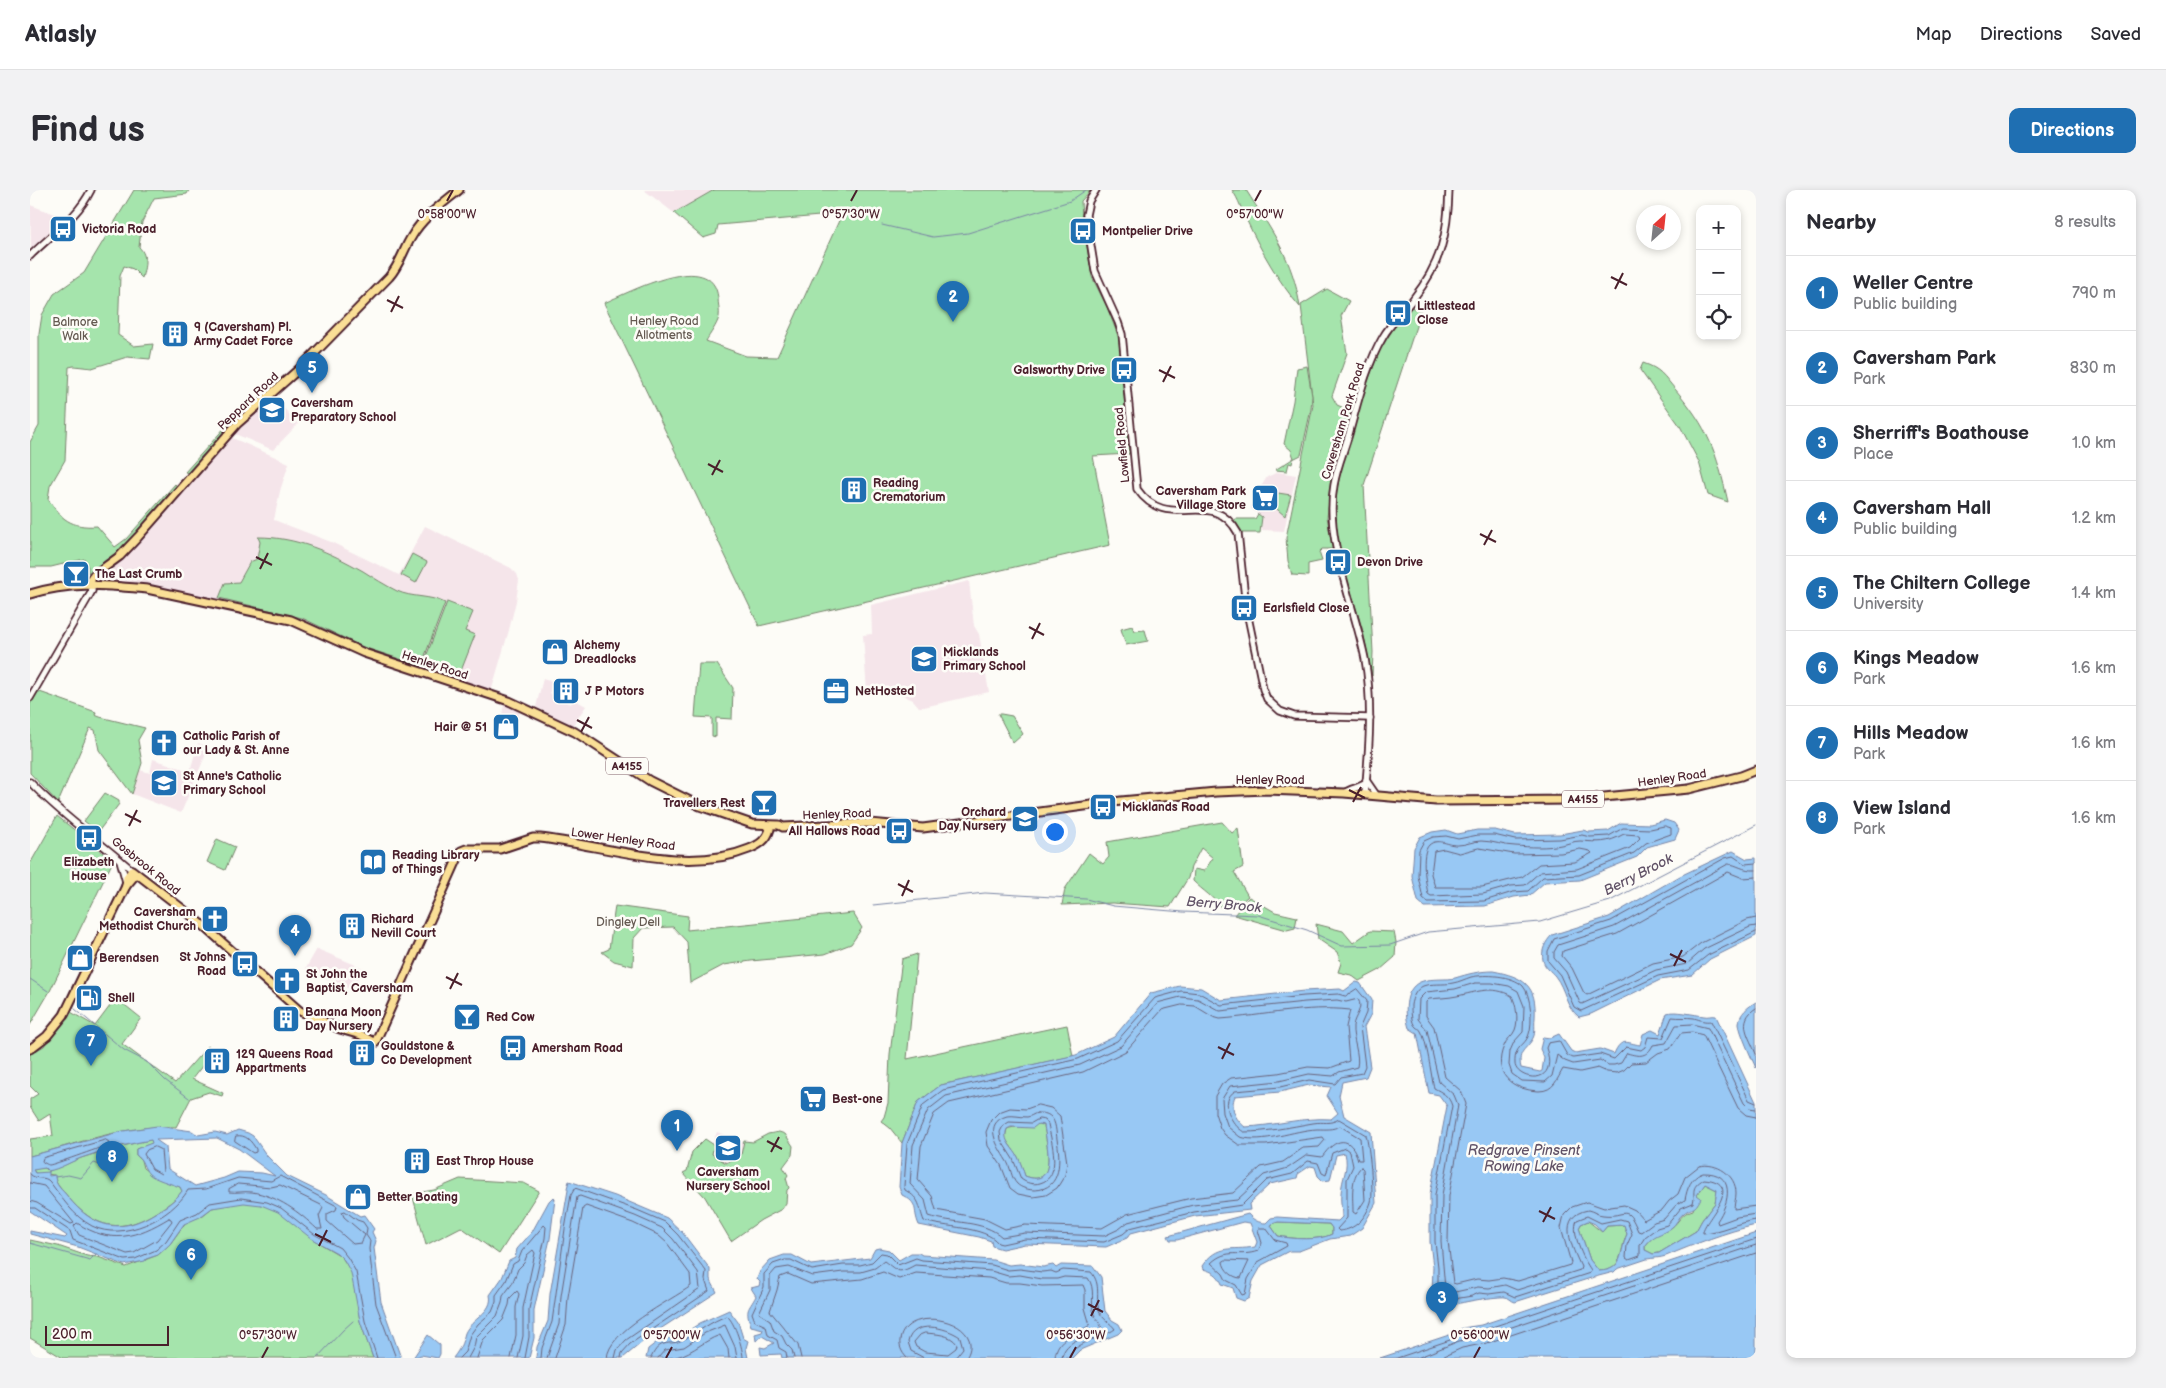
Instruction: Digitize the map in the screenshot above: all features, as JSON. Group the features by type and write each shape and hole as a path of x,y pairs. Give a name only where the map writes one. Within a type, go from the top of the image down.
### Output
{"main road":[{"name":"Peppard Road","path":"92,584 92,576 120,556 237,424 305,363 396,270 408,243 420,224 459,190"},
{"name":"A4155","path":"30,594 72,584 92,584"},
{"name":"Henley Road","path":"92,584 147,589 291,620 364,653 492,695 538,713 581,736 650,781 700,806 752,824 755,827 783,828 870,823 923,828 1121,801 1216,792 1267,790 1499,802 1610,798 1702,786 1756,770"},
{"name":"Lower Henley Road","path":"375,1043 459,854 466,849 500,849 534,838 540,838 601,850 670,858 706,859 743,852 762,842 767,828"},
{"name":"Gosbrook Road","path":"134,872 197,920 300,1011 361,1035 375,1043"},
{"path":"30,1049 48,1036 64,1015 126,884 134,872"}],"street":[{"path":"30,256 71,217 82,205 91,190"},
{"name":"Lowfield Road","path":"1096,190 1087,206 1088,229 1095,271 1122,334 1137,490 1147,502 1161,509 1176,511 1210,510 1223,515 1234,526 1238,534 1246,607 1254,648 1263,689 1270,703 1280,711 1294,716 1370,718"},
{"name":"Caversham Park Road","path":"1365,795 1370,718 1369,691 1365,659 1344,572 1336,550 1332,519 1334,486 1356,409 1376,349 1391,325 1428,280 1440,255 1448,219 1449,190"},
{"path":"30,698 92,591 92,584"},
{"name":"Gosbrook Road","path":"30,782 56,809 134,872"},
{"path":"1344,793 1366,782 1377,796"},
{"path":"119,859 126,884"}],"shaded area":[{"path":"644,190 714,190 674,213"},
{"path":"30,205 58,215 58,225 31,248"},
{"name":"Caversham Preparatory School","path":"273,396 298,424 273,450 235,434"},
{"path":"230,437 289,463 280,491 274,520 331,542 399,575 425,526 511,568 517,574 519,580 516,601 491,692 364,649 304,621 275,612 148,586 102,580"},
{"path":"1278,472 1296,475 1284,531 1262,530 1262,517 1251,509 1252,501 1267,477"},
{"name":"Micklands Primary School","path":"969,581 974,626 979,634 989,692 924,707 919,707 913,700 902,695 867,693 863,635 872,634 871,605"},
{"path":"543,678 551,681 550,693 571,704 573,699 586,706 573,725 536,707"},
{"path":"504,705 520,712 512,735 498,733"},
{"name":"St Anne's Catholic Primary School","path":"198,743 209,747 181,813 132,794 140,770 150,773 153,759 190,771"},
{"path":"317,949 363,968 353,990 317,976 306,968"},
{"name":"Caversham Nursery School","path":"717,1132 744,1143 741,1155 726,1163 711,1154 714,1145 712,1144"}],"green space":[{"name":"Balmore Walk","path":"134,190 189,190 187,194 154,198 142,222 139,247 144,254 145,262 142,278 133,269 124,266 120,276 118,335 134,346 153,344 150,359 127,357 92,368 69,367 65,460 50,486 48,499 62,517 73,524 97,526 115,547 126,539 175,484 178,487 119,553 88,573 88,567 84,559 51,567 30,567 30,442 39,426 39,334 42,315 54,294 84,273"},
{"name":"Henley Road Allotments","path":"714,190 1091,190 1081,201 1082,218 1092,277 1107,307 1119,338 1129,454 1093,456 1110,545 759,626 604,303 668,278 686,275 701,276 713,283 718,298 719,310 718,320 706,341 746,356 777,357 842,214 718,225 716,234 703,238 674,213"},
{"path":"1232,190 1246,190 1280,245 1292,274 1300,307 1285,288 1264,254"},
{"path":"1327,289 1349,301 1341,316 1347,353 1332,396 1337,405 1351,411 1351,416 1333,472 1327,517 1333,549 1322,549 1319,552 1322,561 1308,564 1308,576 1292,575 1288,561 1286,538 1313,405 1301,305"},
{"path":"1411,307 1421,311 1364,485 1373,652 1372,676 1363,631 1341,560 1334,512 1340,470 1361,400 1379,352 1396,324"},
{"path":"1643,363 1661,373 1696,416 1710,441 1720,469 1728,502 1708,495 1699,462 1680,426 1640,370"},
{"path":"1307,366 1312,396 1301,455 1293,459 1292,464 1289,463 1287,471 1275,470 1294,458 1291,450 1284,444 1293,401 1297,368"},
{"path":"236,415 240,418 189,473 185,472"},
{"path":"1278,493 1291,495 1285,516 1271,504"},
{"path":"1258,514 1262,517 1260,533 1238,533 1231,522 1236,519 1255,519"},
{"path":"258,537 286,540 312,547 350,564 397,591 445,603 421,666 363,647 302,618 219,598 225,583 239,582 250,562 257,559 260,542"},
{"path":"412,554 427,562 416,583 401,575"},
{"path":"447,602 473,612 465,631 475,635 459,676 424,662"},
{"path":"1132,626 1134,631 1145,630 1148,641 1126,645 1121,629"},
{"path":"699,664 717,664 733,688 732,719 716,718 716,737 712,736 712,718 695,717"},
{"path":"37,691 96,712 95,715 100,717 145,728 138,740 142,763 132,794 99,750 95,730 90,728 58,803 30,773 30,703"},
{"path":"998,714 1012,716 1023,734 1013,743"},
{"path":"105,793 119,801 119,804 98,832 84,821"},
{"path":"57,816 113,861 50,991 30,1025 30,864"},
{"path":"1222,822 1232,833 1238,828 1243,867 1234,872 1248,896 1236,907 1222,909 1193,881 1194,869 1204,871 1213,858 1201,848 1191,867 1188,878 1170,907 1112,903 1062,905 1065,889 1089,853 1103,864 1109,857 1107,842"},
{"path":"217,839 235,847 225,870 207,862"},
{"path":"1249,897 1275,912 1297,917 1295,928 1287,930 1234,915"},
{"name":"Dingley Dell","path":"615,906 688,916 687,930 853,913 862,928 851,944 825,954 724,965 690,983 687,942 673,927 643,928 634,938 633,966 614,961 602,952 609,949"},
{"path":"1316,924 1343,931 1353,943 1370,931 1394,932 1396,942 1395,957 1380,970 1359,981 1351,975 1338,972 1341,963 1337,952 1318,939"},
{"path":"917,954 907,1059 1067,1025 1073,1056 941,1085 918,1102 902,1143 890,1128 881,1121 888,1103 890,1054 902,959"},
{"path":"116,998 141,1018 122,1044 175,1083 208,1046 214,1051 192,1079 223,1093 222,1096 209,1092 191,1098 176,1127 157,1127 120,1132 30,1156 30,1139 53,1136 50,1114 39,1121 30,1107 30,1099 38,1094 30,1086 30,1054 44,1046 69,1011 95,1026"},
{"path":"1038,1124 1044,1125 1048,1162 1043,1176 1036,1178 1025,1176 1018,1157 1005,1138 1007,1129"},
{"path":"779,1132 785,1134 793,1146 792,1155 783,1167 788,1175 786,1178 789,1188 787,1190 786,1203 782,1209 761,1220 731,1241 705,1197 683,1173 687,1171 692,1152 705,1139 714,1145 712,1154 726,1163 741,1155 744,1141 753,1142 768,1134"},
{"path":"151,1140 153,1143 136,1149 136,1155 141,1160 143,1168 159,1179 180,1187 182,1191 165,1207 133,1223 110,1225 99,1222 78,1208 56,1182 54,1175 35,1173 33,1169 45,1168 48,1171 90,1155"},
{"path":"460,1179 524,1183 539,1191 499,1254 461,1227 426,1245 412,1194 434,1190"},
{"path":"1705,1184 1717,1190 1715,1203 1696,1231 1659,1253 1653,1254 1645,1250 1645,1246 1654,1236 1671,1228 1683,1215 1693,1210 1697,1195"},
{"path":"243,1201 267,1205 292,1219 314,1240 341,1256 353,1274 360,1321 373,1358 63,1358 30,1338 30,1240 58,1246 87,1256 98,1257 126,1267 158,1255 170,1244 186,1222 202,1216 212,1208"},
{"path":"1588,1221 1602,1232 1607,1226 1624,1225 1627,1234 1617,1264 1613,1268 1599,1271 1590,1260 1579,1228 1581,1224"},
{"path":"1278,1222 1329,1224 1332,1228 1332,1234 1320,1238 1298,1239 1278,1236 1271,1226"}],"water":[{"path":"1665,820 1674,823 1679,830 1675,839 1647,847 1637,857 1580,880 1545,882 1530,895 1514,897 1485,906 1425,907 1418,901 1412,876 1414,848 1420,837 1432,832 1446,830 1457,834 1477,830 1495,830 1515,835 1560,834 1583,830 1589,832 1608,831 1621,823 1650,824"},
{"path":"1733,851 1747,859 1756,858 1756,936 1710,959 1692,975 1660,980 1591,1014 1579,1017 1574,1013 1559,981 1546,967 1544,962 1543,950 1552,935 1609,917 1680,876"},
{"name":"Redgrave Pinsent Rowing Lake","path":"1488,971 1513,976 1526,984 1531,990 1535,1007 1534,1034 1531,1042 1521,1054 1520,1062 1521,1068 1540,1072 1542,1071 1544,1058 1540,1049 1543,1037 1550,1038 1559,1034 1571,1051 1575,1053 1600,1049 1614,1054 1622,1043 1628,1042 1640,1045 1643,1034 1652,1030 1660,1034 1667,1013 1716,1016 1756,1102 1756,1225 1722,1235 1666,1256 1647,1259 1617,1269 1614,1272 1515,1302 1506,1297 1501,1297 1454,1305 1447,1301 1437,1303 1432,1293 1433,1267 1430,1242 1430,1194 1447,1106 1439,1095 1429,1093 1417,1033 1409,1028 1407,1022 1407,1000 1412,988 1423,981 1455,978","holes":["1705,1184 1717,1190 1715,1203 1696,1231 1659,1253 1653,1254 1645,1250 1645,1246 1652,1239 1675,1225 1682,1215 1697,1205 1701,1198 1697,1195","1588,1221 1595,1224 1602,1232 1607,1226 1624,1225 1627,1234 1620,1259 1617,1264 1607,1270 1599,1271 1590,1260 1579,1228 1581,1224"]},
{"path":"1356,982 1360,983 1372,1000 1371,1014 1364,1027 1370,1067 1366,1077 1342,1082 1339,1096 1344,1116 1371,1132 1376,1203 1362,1228 1350,1236 1330,1239 1299,1251 1289,1251 1262,1265 1253,1281 1249,1298 1244,1301 1236,1298 1233,1288 1222,1284 1217,1276 1203,1269 1202,1266 1219,1251 1255,1247 1257,1242 1250,1223 1243,1222 1177,1240 1170,1240 1168,1236 1248,1214 1263,1223 1277,1217 1338,1221 1342,1217 1341,1196 1346,1168 1345,1153 1336,1155 1330,1180 1323,1181 1318,1176 1315,1167 1310,1166 1298,1174 1297,1178 1270,1184 1249,1204 1250,1210 1195,1216 1131,1233 1127,1238 1106,1247 1025,1244 1002,1249 992,1246 991,1241 979,1237 919,1225 915,1207 908,1198 902,1195 899,1187 902,1143 918,1102 941,1085 1076,1055 1114,1037 1151,993 1180,986 1201,988 1221,1000 1304,991 1340,989 1344,991","holes":["1309,1085 1331,1087 1327,1096 1338,1113 1331,1119 1309,1119 1245,1127 1234,1113 1235,1096 1280,1092","1038,1124 1044,1125 1048,1152 1046,1170 1043,1176 1036,1178 1025,1176 1018,1157 1006,1137 1007,1129 1011,1127 1033,1128","1278,1222 1329,1224 1332,1228 1332,1234 1320,1238 1298,1239 1284,1237 1278,1236 1271,1226"]},
{"path":"1756,1002 1756,1068 1743,1038 1739,1020 1743,1013"},
{"path":"157,1126 192,1131 198,1135 215,1132 227,1135 238,1130 248,1133 253,1136 267,1156 287,1176 326,1195 360,1216 364,1215 374,1229 372,1232 376,1241 374,1248 381,1302 401,1358 373,1358 360,1321 351,1273 344,1260 337,1253 312,1239 278,1212 261,1205 244,1203 212,1208 200,1217 184,1224 170,1244 158,1255 145,1261 124,1265 78,1247 30,1234 30,1231 65,1238 67,1236 30,1211 30,1156 123,1131","holes":["217,1138 239,1149 275,1176 262,1173 238,1172 195,1186 168,1169 166,1147 156,1140","151,1140 152,1143 136,1149 136,1155 151,1176 180,1187 182,1191 173,1201 162,1208 142,1220 130,1224 108,1225 87,1216 58,1185 55,1175 49,1176 49,1172 35,1173 33,1170 45,1168 48,1171 52,1170 98,1152"]},
{"path":"569,1181 615,1196 667,1218 682,1232 710,1269 710,1279 717,1292 651,1335 623,1358 536,1358 537,1347 548,1321 550,1294"},
{"path":"553,1197 555,1199 550,1239 534,1310 534,1338 529,1358 453,1358 461,1346 468,1328 489,1306 490,1295 502,1278 509,1261 515,1258 517,1249 532,1232"},
{"path":"1756,1233 1756,1358 1380,1358 1449,1335 1460,1329 1481,1325"},
{"path":"875,1249 889,1250 899,1260 911,1253 919,1253 922,1255 993,1260 1009,1265 1020,1264 1043,1267 1053,1265 1056,1268 1061,1265 1093,1266 1101,1277 1105,1311 1112,1320 1119,1324 1122,1330 1118,1334 1080,1350 1072,1358 782,1358 781,1354 761,1355 760,1347 765,1348 774,1343 762,1336 756,1341 755,1334 762,1332 763,1329 751,1326 748,1313 749,1307 756,1296 751,1288 759,1286 760,1282 757,1279 760,1271 770,1260 784,1255 792,1255 811,1265 870,1258"},
{"path":"729,1310 738,1322 743,1338 748,1341 746,1348 748,1358 646,1358 648,1349 661,1339 679,1337 700,1323"},
{"path":"428,1335 440,1345 438,1358 421,1355 413,1358"}],"waterway":[{"path":"882,225 933,237 968,233 1070,201 1086,190"},
{"name":"Berry Brook","path":"873,905 985,893 1086,899 1113,906 1183,912 1258,915 1307,930 1342,946 1390,945 1428,932 1540,922 1610,901 1756,825"},
{"path":"30,979 48,991"},
{"path":"75,1009 124,1050 147,1062 165,1080 189,1098"},
{"path":"55,1177 68,1175 81,1178 94,1163 106,1167 111,1159 108,1150"},
{"path":"30,1243 90,1260 96,1254"},
{"path":"317,1358 353,1321"}],"place":[{"name":"Victoria Road","path":"63,229"},
{"name":"Montpelier Drive","path":"1083,231"},
{"name":"Littlestead Close","path":"1398,313"},
{"name":"Caversham Park","path":"953,322"},
{"name":"9 (Caversham) Pl. Army Cadet Force","path":"175,334"},
{"name":"Galsworthy Drive","path":"1124,370"},
{"name":"The Chiltern College","path":"312,393"},
{"name":"Caversham Preparatory School","path":"272,410"},
{"name":"Reading Crematorium","path":"854,490"},
{"name":"Caversham Park Village Store","path":"1265,498"},
{"name":"Devon Drive","path":"1338,562"},
{"name":"The Last Crumb","path":"76,574"},
{"name":"Earlsfield Close","path":"1244,608"},
{"name":"Alchemy Dreadlocks","path":"555,652"},
{"name":"Micklands Primary School","path":"924,659"},
{"name":"J P Motors","path":"566,691"},
{"name":"NetHosted","path":"836,691"},
{"name":"Hair @ 51","path":"506,727"},
{"name":"Catholic Parish of our Lady & St. Anne","path":"164,743"},
{"name":"St Anne's Catholic Primary School","path":"164,783"},
{"name":"Travellers Rest","path":"764,803"},
{"name":"Micklands Road","path":"1103,807"},
{"name":"Orchard Day Nursery","path":"1025,819"},
{"name":"All Hallows Road","path":"899,831"},
{"name":"Elizabeth House","path":"89,838"},
{"name":"Reading Library of Things","path":"373,862"},
{"name":"Caversham Methodist Church","path":"215,919"},
{"name":"Richard Nevill Court","path":"352,926"},
{"name":"Caversham Hall","path":"295,956"},
{"name":"Berendsen","path":"80,958"},
{"name":"St Johns Road","path":"245,964"},
{"name":"St John the Baptist, Caversham","path":"287,981"},
{"name":"Shell","path":"89,998"},
{"name":"Red Cow","path":"467,1017"},
{"name":"Banana Moon Day Nursery","path":"286,1019"},
{"name":"Amersham Road","path":"513,1048"},
{"name":"Gouldstone & Co Development","path":"362,1053"},
{"name":"129 Queens Road Appartments","path":"217,1061"},
{"name":"Hills Meadow","path":"91,1066"},
{"name":"Best-one","path":"813,1099"},
{"name":"Caversham Nursery School","path":"728,1148"},
{"name":"Weller Centre","path":"677,1151"},
{"name":"East Throp House","path":"417,1161"},
{"name":"View Island","path":"112,1182"},
{"name":"Better Boating","path":"358,1197"},
{"name":"Kings Meadow","path":"191,1280"},
{"name":"Sherriff's Boathouse","path":"1442,1323"}]}
